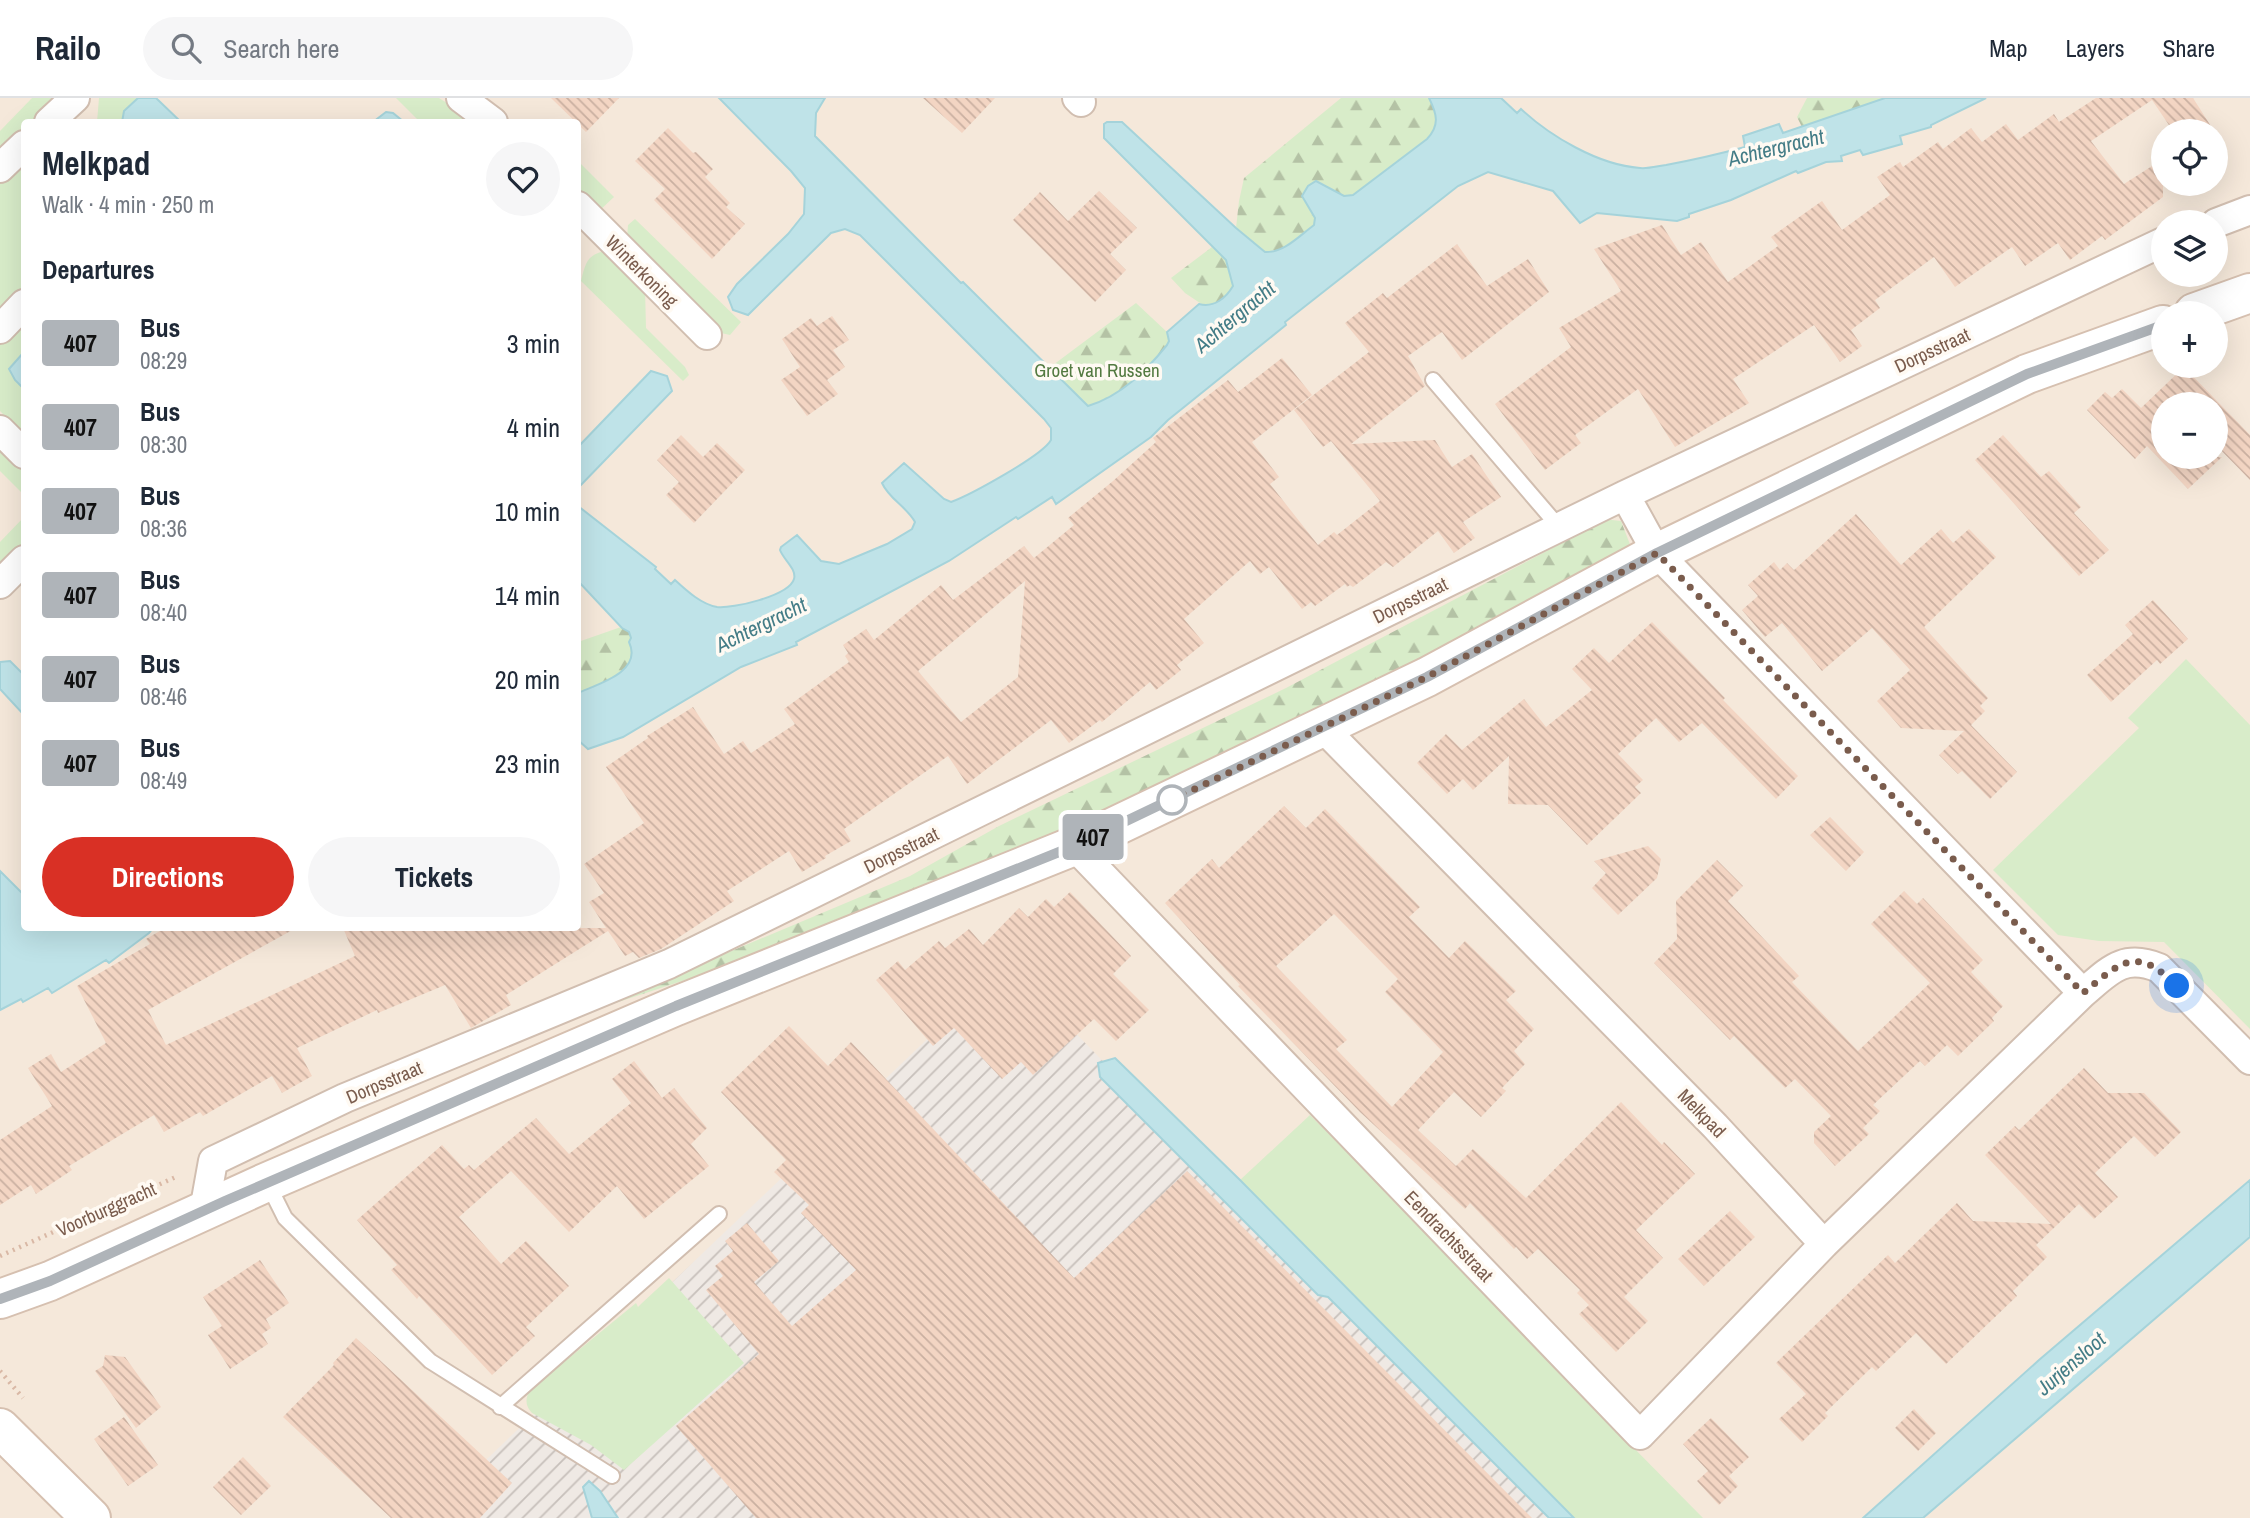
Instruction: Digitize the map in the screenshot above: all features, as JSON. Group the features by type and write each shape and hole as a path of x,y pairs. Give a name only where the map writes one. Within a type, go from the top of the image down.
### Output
{"street":[{"path":"461,98 489,119"},
{"path":"0,168 21,148"},
{"name":"Winterkoning","path":"581,209 707,335"},
{"path":"2228,218 2250,210"},
{"name":"Dorpsstraat","path":"213,1161 345,1098 669,964 1625,495 2151,248"},
{"path":"2228,301 2250,293"},
{"path":"0,329 21,307"},
{"path":"0,1300 50,1281 268,1182 676,1006 1074,846 1427,677 1657,553 2027,374 2151,329"},
{"path":"0,430 21,451"},
{"path":"1625,495 1657,553 2083,993"},
{"path":"0,584 21,562"},
{"name":"Melkpad","path":"1324,728 1715,1126 1824,1244"},
{"name":"Eendrachtsstraat","path":"1074,846 1640,1435 1824,1244"},
{"path":"1824,1244 2083,993 2121,964 2144,962 2159,968 2250,1060"},
{"path":"204,1211 213,1161"},
{"path":"0,1428 91,1518"}],"lane":[{"path":"1433,380 1559,527"},
{"path":"268,1182 285,1218 430,1361 612,1476"},
{"path":"500,1407 719,1214"}],"path":[{"name":"Voorburggracht","path":"0,1256 213,1161"}],"shaded area":[{"path":"0,98 2250,98 2250,1518 0,1518"},
{"path":"1007,963 1344,1308 1559,1518 425,1518"}],"green space":[{"path":"32,98 59,98 37,119 21,119 21,135 0,155 0,131"},
{"path":"99,98 138,98 124,111 123,119 97,119"},
{"path":"396,98 439,98 472,119 417,119"},
{"path":"1341,98 1429,98 1434,107 1437,124 1413,151 1353,195 1344,196 1318,181 1302,195 1315,218 1314,225 1282,249 1265,252 1236,228 1244,178"},
{"path":"1807,98 1885,98 1802,127 1797,117"},
{"path":"21,164 21,293 0,314 0,179"},
{"path":"581,164 614,197 599,211 581,194"},
{"path":"635,219 741,322 730,335 721,333 627,238 628,225"},
{"path":"1212,247 1227,260 1233,286 1220,300 1203,305 1185,293 1171,278"},
{"path":"608,250 645,288 646,328 685,367 689,375 683,381 581,281 588,260 595,254"},
{"name":"Groet van Russen","path":"1136,303 1167,332 1169,341 1154,362 1134,381 1112,396 1088,406 1049,368"},
{"path":"21,320 21,355 10,367 21,384 21,432 0,411 0,343"},
{"path":"0,441 21,463 21,492 0,471"},
{"path":"1603,519 1621,521 1631,547 1624,556 1155,794 867,920 579,1015 910,876 999,826 1286,688"},
{"path":"21,520 21,550 0,570 0,542"},
{"path":"621,627 629,632 631,638 629,661 624,669 607,681 581,692 581,641"},
{"path":"2186,659 2250,725 2250,1029 2164,942 2099,941 2058,935 1993,870 2139,728 2128,718"},
{"path":"1310,1115 1626,1434 1623,1437 1703,1518 1574,1518 1240,1180"},
{"path":"669,1278 744,1363 624,1470 591,1445 532,1413 526,1402 527,1396 530,1390 636,1303 638,1307"}],"water":[{"path":"138,98 156,98 178,119 123,119 124,111"},
{"name":"Achtergracht","path":"719,98 825,98 816,113 815,136 1088,406 1111,396 1132,382 1167,345 1167,332 1199,304 1210,305 1219,301 1233,286 1226,260 1104,138 1104,124 1107,122 1122,122 1236,228 1265,252 1272,252 1285,247 1314,225 1315,218 1302,196 1308,186 1316,181 1344,196 1353,195 1427,139 1434,129 1436,119 1429,98 1501,98 1517,113 1521,109 1576,148 1624,166 1643,168 1745,147 1743,136 1779,124 1783,133 1885,98 1986,98 1931,127 1900,136 1902,144 1863,155 1860,150 1841,156 1842,161 1826,162 1798,173 1796,171 1677,221 1597,213 1580,223 1553,191 1488,172 1458,186 1285,322 1286,325 1168,420 1151,437 1056,504 1052,497 949,561 796,642 797,645 741,667 623,737 588,749 581,743 581,692 607,681 624,669 632,652 629,632 622,628 581,584 581,508 656,567 671,584 675,580 705,603 717,607 735,606 771,596 790,585 794,572 780,550 797,535 821,561 839,564 887,544 912,529 915,522 912,517 882,483 904,463 944,499 951,502 1020,465 1051,440 1051,428 1044,419 860,235 845,229 831,233 748,315 733,310 728,297 737,284 788,234 804,214 805,188"},
{"path":"386,112 393,113 400,119 377,119"},
{"path":"21,355 21,386 15,380 9,369"},
{"path":"651,371 667,376 672,391 581,485 581,444"},
{"path":"10,661 21,672 21,712 0,689 0,662"},
{"path":"0,871 21,892 21,931 151,931 109,963 106,960 52,993 48,988 23,1002 21,999 0,1010"},
{"path":"1115,1058 1240,1180 1574,1518 1549,1518 1328,1297 1318,1295 1100,1077 1098,1063"},
{"name":"Jurjensloot","path":"2250,1180 2250,1237 1923,1518 1863,1518 2039,1360"},
{"path":"589,1481 600,1491 618,1518 592,1518 583,1487"}],"building":[{"path":"551,98 619,98 586,132 581,127 581,119 573,119"},
{"path":"923,98 995,98 962,133"},
{"path":"2096,98 2193,98 2206,119 2165,119 2152,100 2091,141 2124,184 2151,167 2151,196 2163,196 2105,240 2102,236 2070,260 2058,243 2025,266 2012,247 1955,287 1934,257 1875,300 1880,308 1851,330 1862,346 1840,362 1814,325 1733,379 1749,403 1675,447 1638,389 1575,435 1581,443 1545,470 1495,404 1571,347 1559,328 1621,291 1594,249 1662,225 1681,255 1701,242 1728,282 1778,246 1771,237 1822,201 1842,230 1890,195 1877,177 1900,162 1903,167 1938,142 1943,149 1971,128 1982,142 2006,124 2018,140 2054,114 2059,122"},
{"path":"668,128 713,169 705,177 730,203 726,207 745,224 712,259 654,200 665,189 635,161"},
{"path":"1099,191 1137,228 1110,254 1126,270 1095,302 1013,220 1040,192 1068,221"},
{"path":"1457,244 1487,286 1528,259 1549,292 1462,360 1442,332 1408,356 1425,386 1351,444 1435,440 1452,467 1472,454 1501,497 1463,522 1475,538 1454,553 1438,531 1393,567 1386,562 1353,587 1347,587 1345,584 1315,606 1311,602 1302,609 1269,567 1260,574 1250,561 1184,619 1204,643 1177,665 1181,670 1156,690 1150,682 1102,722 1100,720 1069,743 1051,720 967,784 948,756 844,829 851,841 825,856 826,858 802,872 789,851 727,891 734,901 661,949 639,958 633,952 625,956 608,931 506,995 511,1005 471,1028 445,985 378,1013 377,1010 297,1048 312,1076 282,1093 272,1076 203,1116 200,1112 164,1132 154,1115 69,1166 72,1170 36,1194 31,1185 0,1205 0,1140 52,1106 28,1068 51,1054 61,1072 106,1043 77,986 150,944 146,939 160,931 291,931 148,1010 166,1045 355,956 344,931 581,931 581,928 606,928 589,902 604,893 584,864 644,823 606,767 648,738 647,736 693,707 724,754 743,741 751,753 795,724 784,709 849,662 843,645 866,629 874,640 941,585 953,600 1024,546 1034,558 1074,525 1068,518 1156,442 1153,438 1228,380 1238,392 1282,358 1312,395 1252,442 1279,477 1270,484 1318,545 1334,532 1337,535 1380,501 1331,441 1323,447 1294,410 1369,352 1345,323 1383,293 1387,298","holes":["1025,581 1018,677 961,722 918,671"]},
{"path":"832,316 849,340 833,350 845,367 827,380 838,394 807,416 781,380 800,367 782,339 811,318 817,326"},
{"path":"2172,378 2195,378 2208,392 2158,392"},
{"path":"2122,389 2141,408 2151,398 2151,450 2147,446 2135,459 2087,410 2105,392 2112,398"},
{"path":"2228,412 2250,435 2250,480 2228,457"},
{"path":"681,435 703,457 717,443 745,470 694,523 666,495 679,482 657,460"},
{"path":"2003,435 2041,477 2049,471 2081,507 2074,513 2109,550 2079,576 1975,460"},
{"path":"2169,469 2209,469 2188,489"},
{"path":"1856,514 1901,565 1941,529 1953,543 1969,529 1996,557 1924,627 1988,698 1980,706 1985,711 1971,725 2017,772 1990,799 1962,771 1958,774 1939,755 1964,731 1901,728 1877,701 1910,670 1872,628 1822,671 1782,623 1765,637 1742,610 1758,596 1748,585 1774,562 1780,570 1787,563 1794,570"},
{"path":"2153,600 2188,639 2160,664 2157,660 2111,702 2087,675 2133,634 2125,625"},
{"path":"1652,622 1725,698 1723,700 1798,776 1776,799 1702,723 1679,742 1656,718 1618,754 1643,780 1635,787 1641,793 1587,845 1548,805 1508,804 1509,756 1473,790 1463,779 1447,794 1417,763 1446,734 1462,750 1524,699 1546,727 1592,690 1572,669 1594,648 1609,663"},
{"path":"1284,806 1306,828 1325,809 1420,907 1409,917 1449,958 1465,941 1516,991 1506,1000 1534,1029 1514,1051 1525,1064 1502,1088 1506,1091 1481,1117 1454,1092 1418,1130 1456,1166 1473,1149 1526,1198 1621,1102 1662,1145 1664,1142 1695,1174 1636,1230 1663,1258 1624,1297 1648,1321 1616,1352 1579,1314 1589,1305 1577,1293 1580,1290 1538,1249 1527,1259 1516,1247 1514,1249 1470,1203 1465,1209 1360,1112 1238,986 1240,985 1165,903 1212,859 1219,868","holes":["1334,914 1398,979 1385,992 1443,1052 1392,1107 1336,1049 1347,1040 1276,966"]},
{"path":"1830,817 1864,852 1846,871 1810,835"},
{"path":"1648,846 1661,859 1657,878 1618,915 1592,888 1606,873 1594,861"},
{"path":"1717,860 1743,886 1728,901 1799,976 1792,982 1858,1051 1930,983 1871,924 1904,891 1917,904 1923,898 1983,960 1971,972 2003,1006 1992,1018 1994,1021 1958,1056 1947,1045 1925,1066 1920,1061 1873,1105 1880,1111 1863,1128 1869,1134 1835,1166 1814,1143 1814,1132 1831,1116 1795,1079 1785,1088 1734,1036 1730,1040 1654,963 1677,939 1676,901"},
{"path":"1070,892 1131,956 1113,974 1149,1010 1116,1041 1094,1019 1033,1075 1021,1062 1002,1079 954,1028 933,1046 876,980 898,961 905,970 939,941 945,948 969,929 983,945 1019,908 1028,917 1046,899 1054,907"},
{"path":"789,1026 828,1066 851,1042 1074,1278 1187,1171 1532,1518 756,1518 676,1426 759,1354 706,1290 723,1276 715,1266 733,1251 725,1241 747,1223 779,1261 754,1282 792,1326 856,1270 801,1213 809,1205 774,1172 786,1160 721,1092"},
{"path":"634,1061 662,1098 674,1088 707,1128 691,1144 709,1166 644,1219 617,1186 569,1232 511,1171 459,1217 501,1264 526,1241 569,1286 526,1327 535,1336 492,1375 419,1296 417,1299 391,1270 397,1265 357,1220 442,1145 464,1169 469,1165 474,1170 536,1118 569,1154 631,1103 612,1079"},
{"path":"2084,1068 2108,1093 2144,1093 2181,1132 2155,1157 2134,1136 2095,1173 2118,1197 2094,1219 2079,1204 2036,1245 2047,1257 2013,1291 2017,1296 1946,1364 1916,1333 1876,1371 1872,1367 1825,1413 1828,1416 1802,1442 1779,1419 1806,1394 1776,1363 1888,1255 1895,1263 1957,1203 1973,1221 2051,1224 1985,1155 2015,1126 2019,1130"},
{"path":"1730,1211 1755,1237 1704,1286 1678,1259"},
{"path":"260,1260 289,1303 266,1319 271,1328 262,1334 268,1344 230,1369 208,1335 222,1326 203,1297"},
{"path":"356,1338 512,1483 480,1518 391,1518 283,1417 334,1365"},
{"path":"105,1355 125,1357 161,1407 136,1428 95,1371 103,1366"},
{"path":"1914,1409 1936,1433 1918,1451 1895,1428"},
{"path":"124,1417 158,1465 128,1486 94,1439"},
{"path":"1711,1418 1749,1457 1729,1476 1738,1486 1719,1505 1697,1481 1708,1471 1683,1444"},
{"path":"243,1457 271,1486 241,1515 213,1487"}],"bus line":[{"name":"407","path":"0,1299 50,1281 225,1201 676,1006 1074,846 1427,677 1657,553 2027,374 2151,329"}],"route":[{"path":"1172,800 1427,677 1657,553 2083,993 2111,970 2132,961 2159,968 2177,986"}]}
